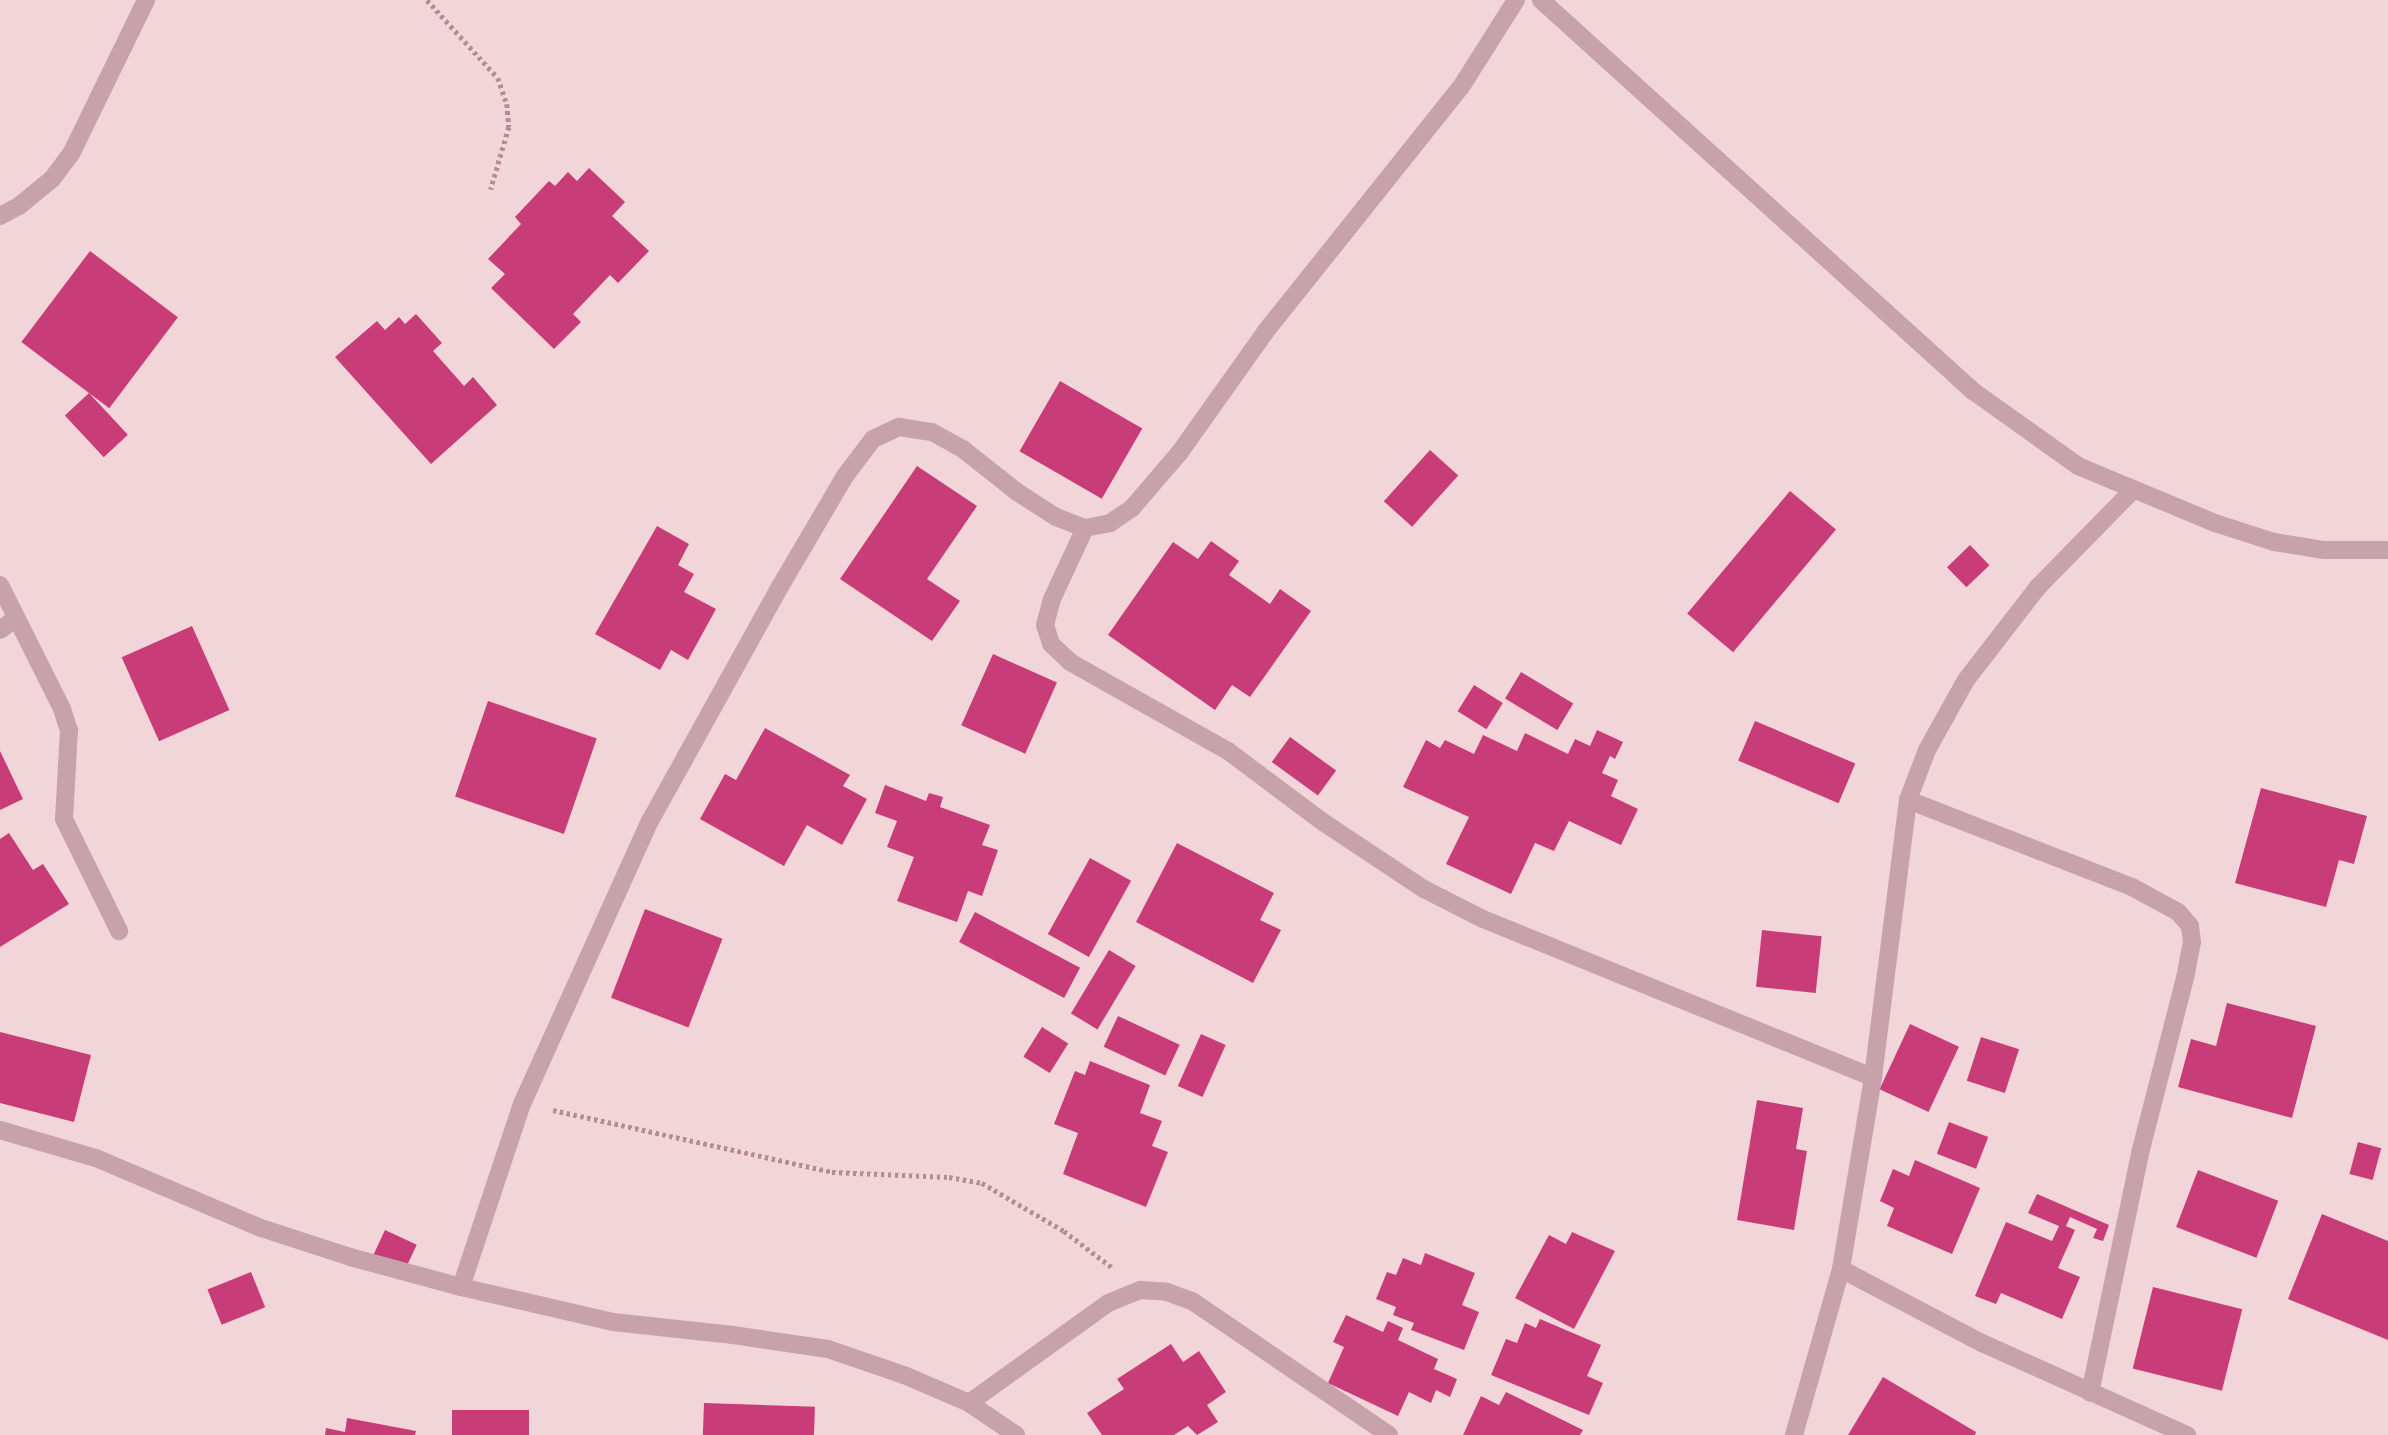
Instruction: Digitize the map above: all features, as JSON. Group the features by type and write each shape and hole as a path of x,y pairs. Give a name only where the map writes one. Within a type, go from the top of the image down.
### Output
{"street":[{"path":"0,216 19,206 52,179 71,154 146,0"},
{"path":"461,1287 522,1104 650,821 800,552 845,475 873,439 900,426 932,432 964,450 1017,492 1056,517 1085,528 1110,523 1132,508 1180,452 1266,331 1461,87 1516,0"},
{"path":"1541,0 1973,391 2078,466 2216,523 2274,542 2324,550 2388,550"},
{"path":"1794,1435 1841,1269 1873,1077 1908,800 1927,750 1966,680 2038,587 2133,490"},
{"path":"1085,528 1052,599 1045,625 1051,644 1070,662 1228,751 1322,822 1424,889 1483,919 1873,1077"},
{"path":"0,585 62,709 69,730 64,819 119,931"},
{"path":"0,630 16,618"},
{"path":"1908,800 2132,887 2178,912 2190,926 2192,942 2185,978 2141,1149 2090,1393"},
{"path":"0,1130 96,1158 274,1232 350,1257 461,1287 613,1322 828,1349 904,1376 969,1404 1016,1435"},
{"path":"1841,1269 1982,1343 2187,1435"},
{"path":"969,1404 1108,1303 1141,1290 1167,1292 1192,1301 1389,1435"}],"path":[{"path":"427,0 498,78 507,104 509,127 491,189"},
{"path":"522,1104 832,1172 949,1177 982,1183 1064,1231 1141,1290"}],"building":[{"path":"589,168 625,202 612,216 649,251 618,283 610,275 573,314 581,322 554,349 491,288 505,274 488,259 521,224 515,217 549,181 555,186 568,172 577,181"},
{"path":"90,251 178,317 109,408 21,342"},
{"path":"416,314 442,343 433,351 464,386 473,377 497,405 431,464 335,357 377,321 385,330 399,317 405,324"},
{"path":"1060,381 1142,429 1102,499 1020,451"},
{"path":"89,393 128,435 104,457 65,416"},
{"path":"1430,450 1458,475 1412,527 1384,501"},
{"path":"917,466 977,506 927,579 960,601 932,641 840,579"},
{"path":"1790,491 1836,530 1733,652 1687,614"},
{"path":"657,526 689,544 678,565 694,574 684,592 716,609 688,660 671,650 660,670 595,634"},
{"path":"1211,541 1239,561 1229,575 1270,604 1280,589 1311,611 1250,697 1232,685 1215,710 1108,635 1173,542 1198,559"},
{"path":"1970,545 1989,565 1966,587 1947,567"},
{"path":"192,626 229,710 159,741 122,657"},
{"path":"993,654 1057,682 1025,754 961,725"},
{"path":"1521,672 1573,703 1557,730 1505,699"},
{"path":"1474,685 1503,703 1486,729 1458,711"},
{"path":"488,701 597,738 564,834 455,796"},
{"path":"1755,721 1855,764 1839,803 1738,761"},
{"path":"765,728 850,775 843,786 867,799 842,845 807,825 784,866 700,819 725,774 736,780"},
{"path":"1597,730 1623,742 1615,759 1610,756 1602,773 1618,780 1611,796 1638,809 1621,845 1569,821 1554,851 1535,843 1511,894 1446,864 1469,817 1403,787 1426,740 1440,748 1445,740 1474,754 1483,735 1517,751 1525,733 1568,754 1575,739 1590,746"},
{"path":"1290,737 1336,771 1318,796 1272,762"},
{"path":"0,751 23,799 0,810"},
{"path":"885,785 926,801 929,793 943,797 940,807 990,825 982,845 998,850 982,896 968,891 957,922 897,901 914,857 887,847 897,821 875,813"},
{"path":"2261,788 2367,816 2354,864 2339,860 2326,907 2235,883"},
{"path":"9,833 33,870 43,864 69,904 0,947 0,839"},
{"path":"1177,843 1274,893 1260,920 1281,930 1253,983 1136,922"},
{"path":"1090,858 1131,881 1089,957 1048,934"},
{"path":"645,909 722,939 688,1027 611,998"},
{"path":"975,912 1080,968 1064,998 959,942"},
{"path":"1762,930 1822,936 1816,993 1756,987"},
{"path":"1109,950 1136,966 1097,1029 1071,1013"},
{"path":"2227,1003 2316,1026 2292,1118 2178,1087 2191,1039 2216,1046"},
{"path":"1118,1016 1180,1045 1165,1076 1104,1047"},
{"path":"1910,1024 1959,1047 1929,1112 1880,1089"},
{"path":"1042,1027 1068,1043 1050,1073 1023,1057"},
{"path":"0,1032 91,1055 74,1122 0,1103"},
{"path":"1201,1034 1226,1045 1202,1097 1178,1086"},
{"path":"1981,1037 2019,1049 2005,1093 1967,1081"},
{"path":"1090,1061 1150,1085 1140,1113 1162,1121 1152,1146 1168,1152 1146,1207 1063,1174 1078,1133 1054,1124 1075,1071 1085,1075"},
{"path":"1757,1100 1803,1108 1796,1149 1807,1151 1794,1230 1737,1220"},
{"path":"1949,1122 1988,1137 1976,1169 1937,1154"},
{"path":"2358,1142 2381,1148 2373,1180 2349,1174"},
{"path":"1915,1160 1980,1188 1952,1254 1887,1226 1894,1208 1880,1201 1893,1169 1909,1176"},
{"path":"2198,1170 2278,1201 2256,1258 2176,1227"},
{"path":"2037,1194 2109,1225 2103,1241 2093,1238 2097,1229 2070,1217 2066,1226 2075,1230 2058,1268 2080,1277 2062,1319 2001,1293 1996,1304 1975,1296 2006,1222 2052,1241 2059,1226 2028,1213"},
{"path":"2322,1214 2388,1241 2388,1340 2288,1299"},
{"path":"385,1230 417,1245 404,1272 372,1257"},
{"path":"1572,1232 1615,1251 1574,1329 1515,1298 1549,1235 1566,1244"},
{"path":"1425,1253 1475,1273 1462,1305 1479,1312 1464,1350 1411,1330 1414,1323 1393,1315 1396,1307 1376,1299 1387,1272 1396,1275 1403,1258 1421,1265"},
{"path":"251,1272 265,1307 222,1325 207,1290"},
{"path":"2153,1287 2242,1309 2222,1391 2133,1369"},
{"path":"1346,1315 1383,1332 1388,1321 1403,1328 1398,1340 1438,1359 1434,1369 1457,1379 1450,1397 1436,1390 1431,1403 1409,1392 1398,1416 1328,1383 1344,1347 1333,1342"},
{"path":"1540,1319 1601,1345 1587,1376 1603,1383 1589,1415 1491,1375 1506,1339 1517,1343 1525,1323 1536,1328"},
{"path":"1171,1344 1183,1362 1199,1351 1226,1392 1207,1405 1218,1422 1197,1435 1188,1426 1174,1435 1102,1435 1087,1413 1124,1389 1117,1379"},
{"path":"1883,1377 1976,1432 1975,1435 1848,1435"},
{"path":"1506,1392 1583,1430 1580,1435 1463,1435 1481,1396 1499,1405"},
{"path":"704,1403 815,1407 814,1435 703,1435"},
{"path":"452,1410 529,1410 529,1435 452,1435"},
{"path":"347,1418 416,1431 415,1435 325,1435 326,1428 345,1432"}]}
